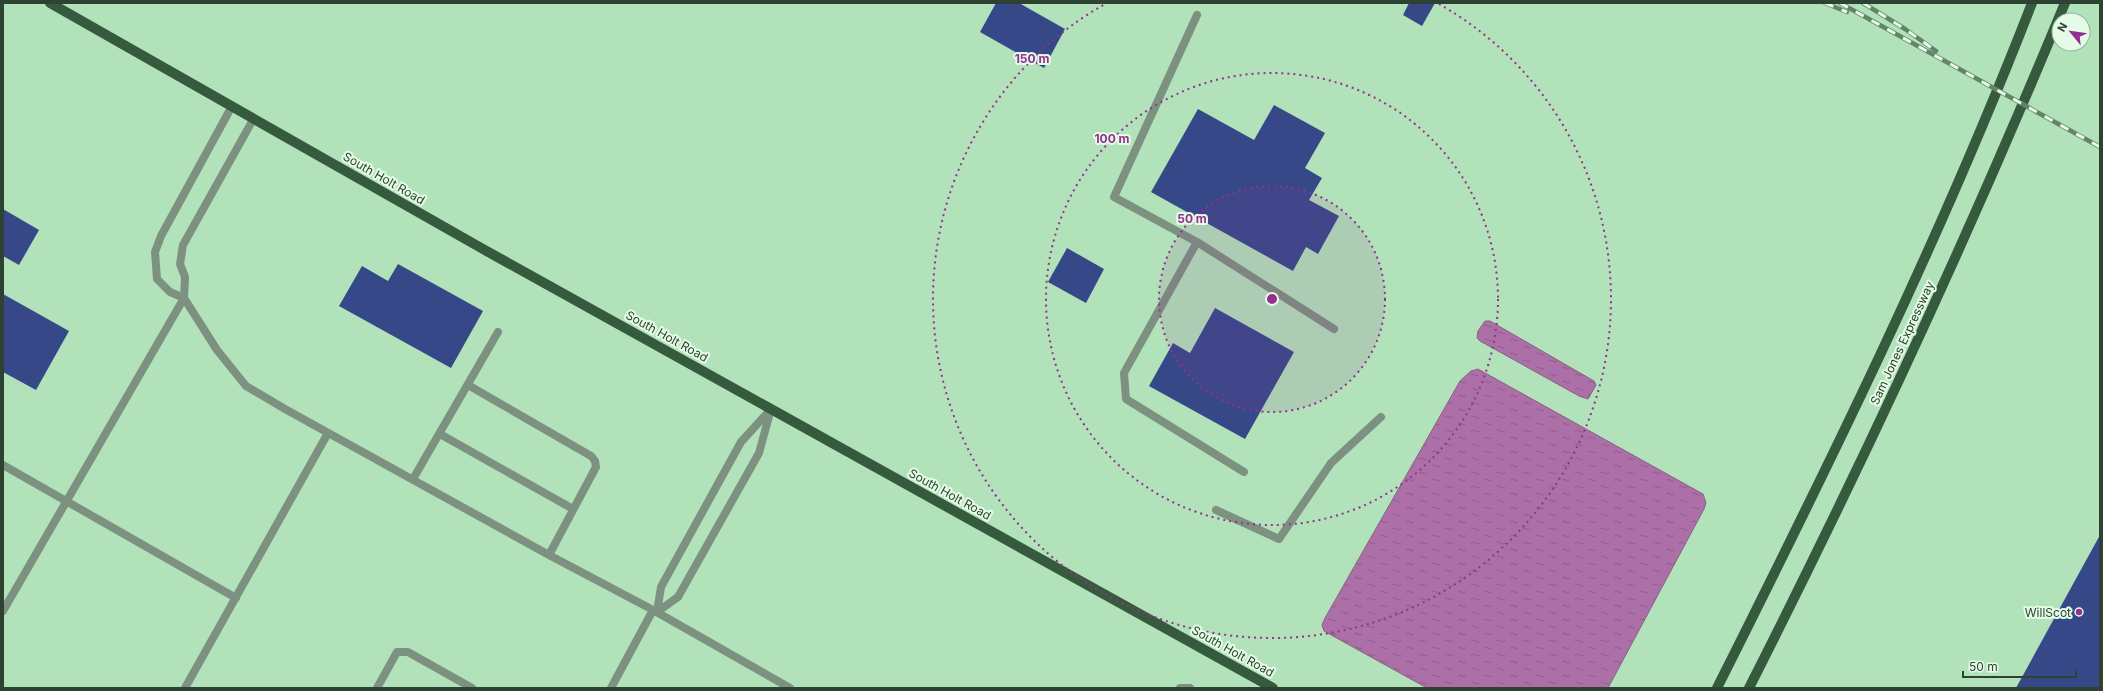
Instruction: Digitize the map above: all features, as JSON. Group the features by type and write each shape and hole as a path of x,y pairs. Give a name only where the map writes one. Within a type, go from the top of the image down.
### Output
{"main road":[{"name":"South Holt Road","path":"50,3 771,409 1273,688"},
{"name":"Sam Jones Expressway","path":"1717,688 1892,331 1968,164 2032,3"},
{"name":"Sam Jones Expressway","path":"1749,688 1836,512 1960,251 2065,3"}],"lane":[{"path":"1197,15 1114,197 1197,242 1334,329"},
{"path":"232,106 161,236 155,252 157,279 170,292 184,298 217,350 246,386 549,555 655,611 790,688"},
{"path":"3,611 184,298 185,277 180,264 183,245 254,118"},
{"path":"1197,242 1124,373 1126,399 1244,472"},
{"path":"413,479 498,332"},
{"path":"468,385 591,456 596,461 596,467 549,555"},
{"path":"611,688 655,611 661,587 742,442 771,409"},
{"path":"655,611 678,597 759,453 771,409"},
{"path":"1216,510 1279,539 1331,463 1381,417"},
{"path":"185,688 328,433"},
{"path":"440,434 573,509"},
{"path":"3,465 236,598"},
{"path":"377,688 397,652 408,652 472,688"},
{"path":"1180,688 1190,688"}],"water":[{"path":"1485,321 1490,321 1594,381 1596,385 1588,399 1579,396 1480,341 1477,338 1478,331"},
{"path":"1478,369 1703,494 1706,503 1704,509 1608,688 1427,688 1324,631 1322,625 1325,618 1460,381 1471,371"}],"building":[{"path":"996,3 1019,3 1065,29 1044,68 980,32"},
{"path":"1409,3 1435,3 1422,26 1403,15"},
{"path":"1274,105 1325,133 1305,168 1322,178 1309,200 1339,216 1318,254 1306,247 1293,271 1151,192 1198,109 1254,140"},
{"path":"3,209 39,230 19,265 3,256"},
{"path":"1067,248 1104,269 1086,303 1048,282"},
{"path":"398,264 483,311 451,368 339,306 362,266 388,281"},
{"path":"3,294 69,331 36,390 3,372"},
{"path":"1215,308 1294,352 1245,439 1149,386 1173,343 1190,353"},
{"name":"WillScot","path":"2100,535 2100,688 2016,688"}],"railway":[{"path":"1825,3 1847,12"},
{"path":"1840,3 2100,147"},
{"path":"1863,3 1905,29 1936,51"}],"place":[{"name":"WillScot","path":"2079,612"}]}
